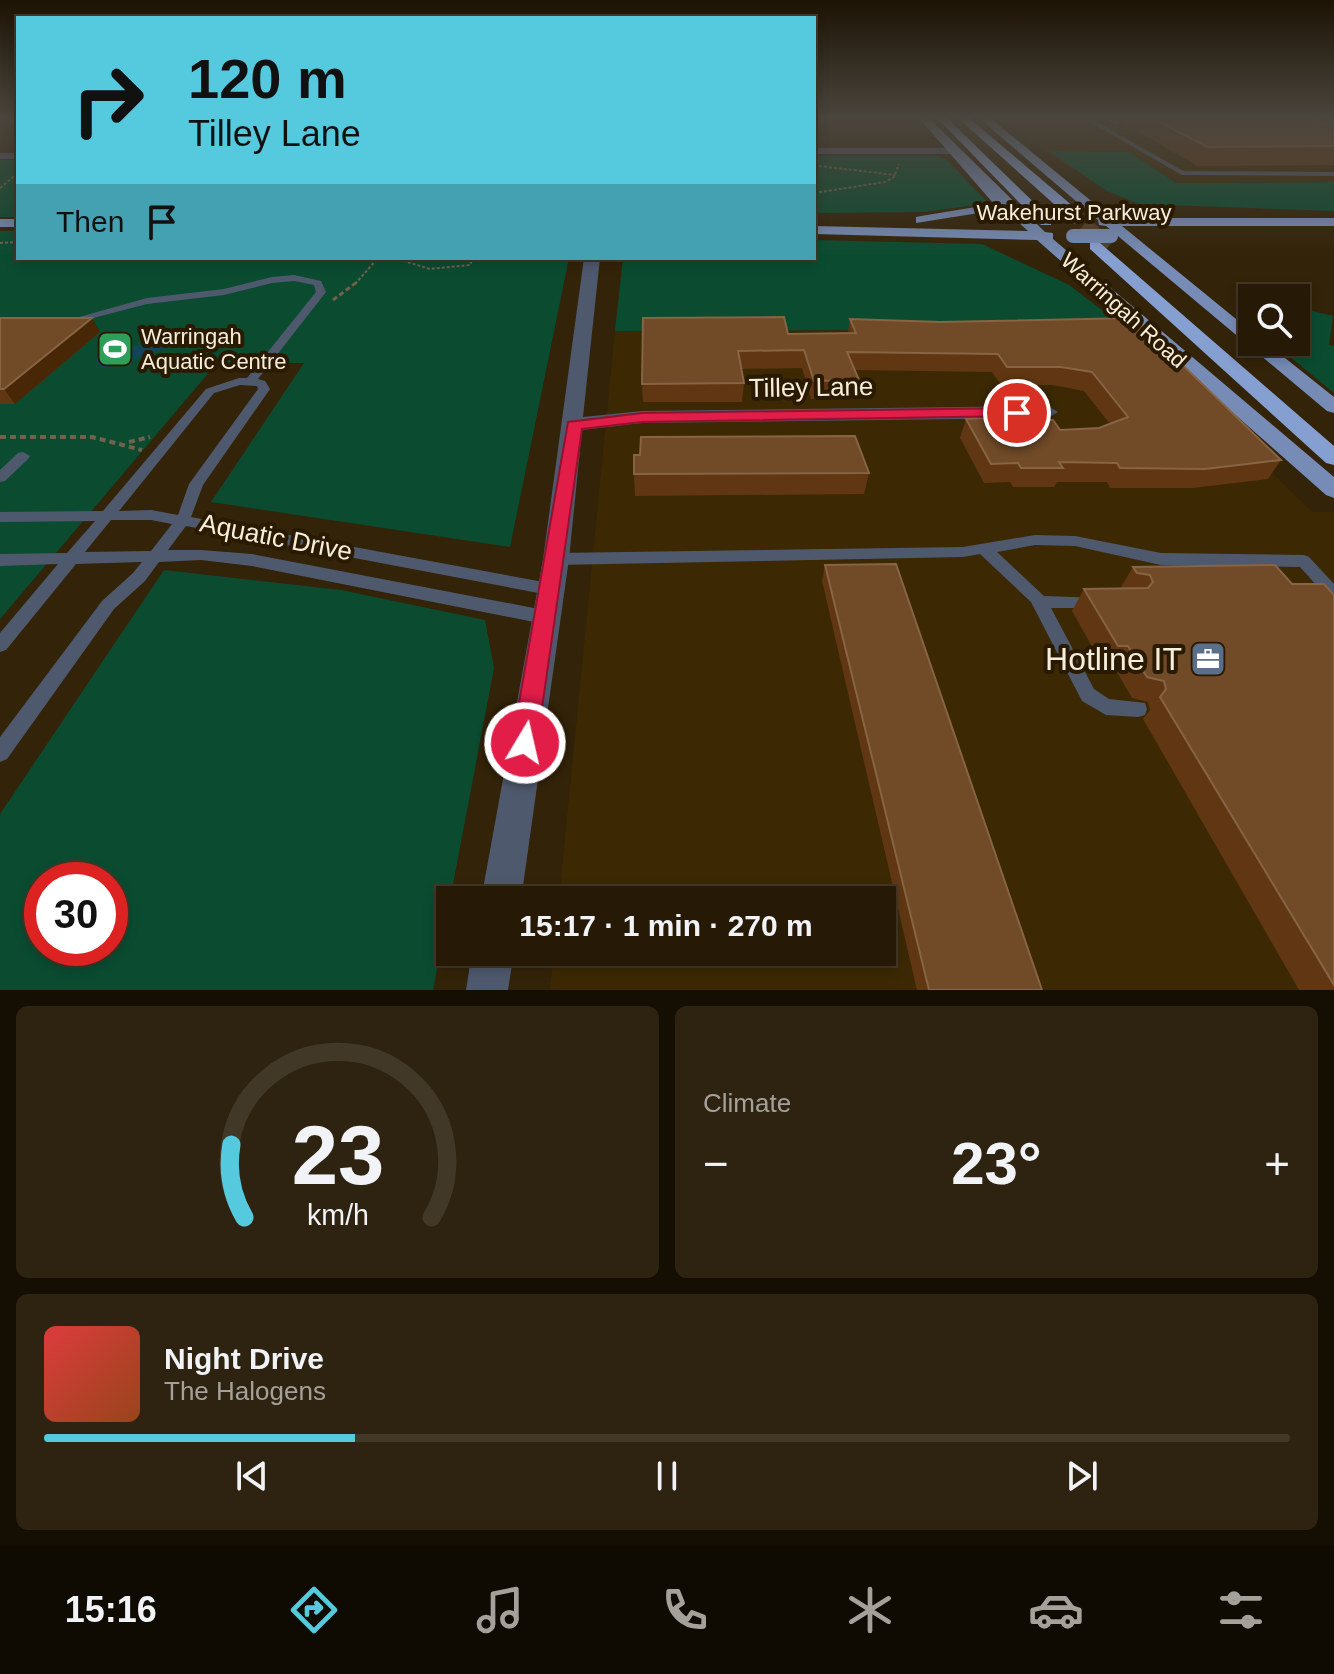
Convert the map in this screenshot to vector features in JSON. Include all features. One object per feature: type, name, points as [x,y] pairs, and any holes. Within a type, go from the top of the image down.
[{"type":"highway","points":[[990,164],[1056,227]]},
{"type":"highway","name":"Warringah Road","points":[[996,164],[1056,227]]},
{"type":"highway","name":"Warringah Road","points":[[1016,164],[1069,210]]},
{"type":"highway","name":"Warringah Road","points":[[1111,237],[1334,437]]},
{"type":"highway","name":"Warringah Road","points":[[1111,237],[1334,458]]},
{"type":"main road","name":"Warringah Road","points":[[967,164],[1028,222],[1056,227],[1097,288],[1334,490]]},
{"type":"main road","name":"Warringah Road","points":[[1043,164],[1059,177],[1111,237],[1238,330]]},
{"type":"main road","points":[[1059,177],[1114,203],[1160,216],[1252,222]]},
{"type":"main road","points":[[921,220],[999,207],[1001,204],[995,193]]},
{"type":"main road","name":"Wakehurst Parkway","points":[[816,220],[1028,222]]},
{"type":"main road","name":"Wakehurst Parkway","points":[[816,230],[997,235],[1095,222],[1111,237],[1252,222],[1334,222]]},
{"type":"main road","name":"Wakehurst Parkway","points":[[1056,227],[1111,237],[1334,233]]},
{"type":"main road","points":[[997,235],[1023,245],[1097,288]]},
{"type":"main road","name":"Warringah Road","points":[[1271,356],[1334,407]]},
{"type":"street","points":[[503,886],[546,603],[556,559],[592,260]]},
{"type":"street","name":"Tilley Lane","points":[[574,425],[642,417],[1048,412]]},
{"type":"street","points":[[487,990],[491,966]]},
{"type":"lane","points":[[1167,164],[1182,173],[1334,174]]},
{"type":"lane","points":[[1287,165],[1305,175]]},
{"type":"lane","points":[[54,322],[85,318],[147,301],[207,295],[294,278],[318,283],[321,292],[251,381]]},
{"type":"lane","points":[[0,645],[104,515],[210,391],[223,385],[251,381],[261,383],[264,389],[196,484],[183,520],[139,577],[108,605],[0,753]]},
{"type":"lane","points":[[0,478],[23,456]]},
{"type":"lane","name":"Aquatic Drive","points":[[0,517],[151,515],[183,520],[546,603]]},
{"type":"lane","points":[[556,559],[963,552],[1035,540],[1075,541],[1161,559],[1304,561],[1334,594]]},
{"type":"lane","points":[[983,548],[1039,602],[1088,695],[1106,707],[1138,709]]},
{"type":"lane","name":"Aquatic Drive","points":[[0,560],[156,556],[252,560],[546,603]]},
{"type":"lane","points":[[1039,602],[1114,602]]},
{"type":"path","points":[[816,165],[833,170],[871,170],[895,175],[882,184],[816,193]]},
{"type":"path","points":[[0,188],[16,175]]},
{"type":"path","points":[[309,307],[321,307],[349,291],[377,260]]},
{"type":"path","points":[[391,260],[430,269],[470,265],[472,260]]},
{"type":"path","points":[[0,437],[92,437],[102,443],[129,442],[154,457]]},
{"type":"shaded area","points":[[1066,164],[1334,164],[1334,182],[1098,183]]},
{"type":"shaded area","points":[[1127,329],[1312,512],[1334,512],[1334,990],[550,990],[553,966],[896,966],[896,886],[560,886],[615,331]]},
{"type":"green space","points":[[0,164],[16,164],[16,217],[0,217]]},
{"type":"green space","points":[[816,164],[951,164],[988,203],[925,212],[816,213]]},
{"type":"green space","points":[[1068,164],[1147,164],[1176,183],[1334,182],[1334,211],[1139,204],[1107,191]]},
{"type":"green space","points":[[0,231],[16,231],[16,260],[569,260],[510,547],[211,502],[304,363],[217,363],[0,619]]},
{"type":"green space","points":[[816,240],[982,244],[1069,285],[1127,329],[615,331],[623,260],[816,260]]},
{"type":"green space","points":[[1310,310],[1333,316],[1329,345],[1334,346],[1334,393],[1289,356],[1310,356]]},
{"type":"green space","points":[[164,570],[341,590],[485,620],[494,668],[453,886],[436,886],[438,966],[433,990],[0,990],[0,814]]},
{"type":"water","points":[[175,334],[183,343],[102,369],[95,359]]},
{"type":"building","points":[[784,317],[788,334],[856,333],[850,319],[940,322],[1134,318],[1281,460],[1205,469],[1120,468],[1117,463],[1059,462],[1063,468],[1021,468],[1018,463],[991,464],[966,419],[1024,416],[1026,420],[1053,420],[1060,430],[1099,428],[1128,417],[1092,372],[1061,367],[1007,367],[998,354],[847,352],[859,380],[814,381],[804,350],[738,351],[744,383],[642,384],[643,318]]},
{"type":"building","points":[[0,318],[92,318],[4,389],[0,389]]},
{"type":"building","points":[[855,436],[869,473],[634,474],[634,455],[640,455],[641,437]]},
{"type":"building","points":[[896,564],[1042,990],[929,990],[825,565]]},
{"type":"building","points":[[1275,565],[1292,584],[1324,584],[1334,595],[1334,985],[1160,697],[1166,689],[1164,681],[1147,677],[1128,646],[1118,646],[1084,589],[1148,588],[1153,582],[1150,575],[1137,573],[1133,567]]},
{"type":"tunnel","points":[[1069,210],[1109,246]]},
{"type":"place","name":"Warringah Aquatic Centre","points":[[115,349]]},
{"type":"place","name":"Hotline IT","points":[[1208,659]]},
{"type":"route","points":[[525,743],[556,559],[574,425],[642,417],[1017,413]]}]
